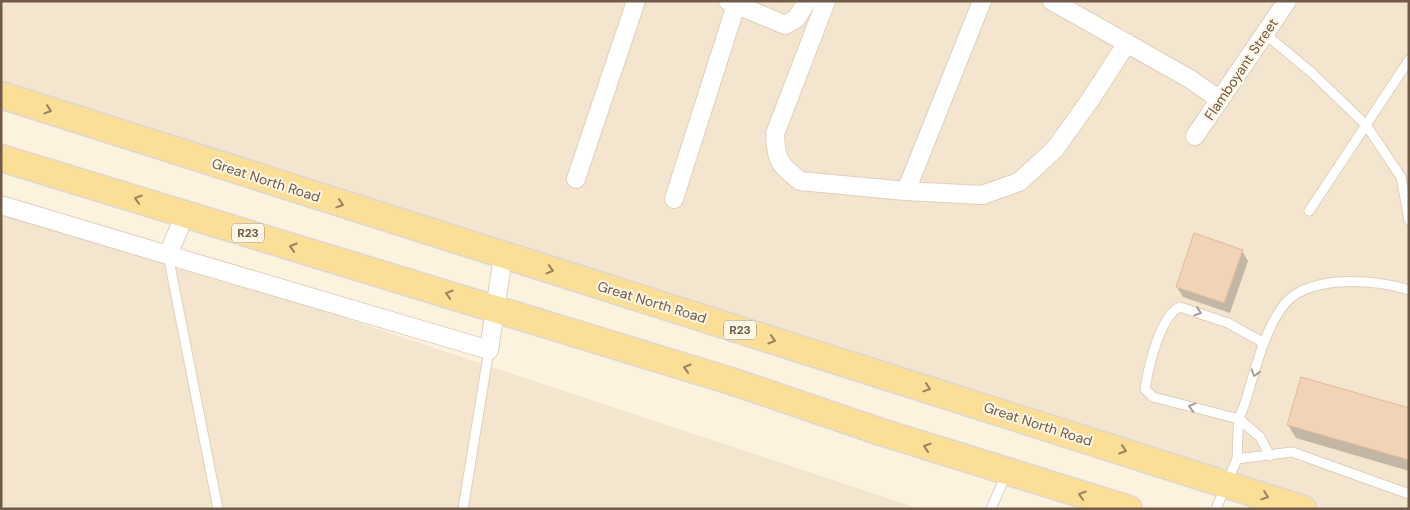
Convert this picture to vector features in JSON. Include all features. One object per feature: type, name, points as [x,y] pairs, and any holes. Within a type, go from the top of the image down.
[{"type":"main road","name":"Great North Road","points":[[1,95],[503,256],[1227,483],[1303,509]]},
{"type":"main road","name":"R23","points":[[1,158],[734,382],[1007,472],[1129,509]]},
{"type":"street","points":[[576,179],[636,1]]},
{"type":"street","points":[[674,200],[732,3],[785,25],[796,19],[807,1]]},
{"type":"street","points":[[826,1],[775,134],[776,156],[786,171],[800,181],[906,191],[982,195],[1019,182],[1055,149],[1127,43]]},
{"type":"street","points":[[906,191],[982,1]]},
{"type":"street","points":[[1052,1],[1190,79],[1220,100]]},
{"type":"street","name":"Flamboyant Street","points":[[1195,136],[1287,1]]},
{"type":"street","points":[[1,205],[489,350],[503,256]]},
{"type":"street","points":[[168,255],[185,214]]},
{"type":"lane","points":[[1265,34],[1311,72],[1366,125],[1401,177],[1409,220]]},
{"type":"lane","points":[[1309,211],[1409,60]]},
{"type":"lane","points":[[168,255],[218,509]]},
{"type":"lane","points":[[1216,509],[1238,459],[1239,419],[1264,342],[1287,302],[1296,294],[1309,288],[1345,282],[1373,282],[1409,290]]},
{"type":"lane","points":[[1264,342],[1228,323],[1180,307],[1169,314],[1164,324],[1145,389],[1153,397],[1239,419],[1260,437],[1270,456]]},
{"type":"lane","points":[[463,509],[489,350]]},
{"type":"lane","points":[[1238,459],[1292,452],[1409,494]]},
{"type":"lane","points":[[991,509],[1007,472]]},
{"type":"shaded area","points":[[1,1],[1409,1],[1409,509],[1280,509],[1,89]]},
{"type":"shaded area","points":[[1,204],[920,509],[1,509]]},
{"type":"building","points":[[1194,233],[1243,250],[1224,303],[1176,287]]},
{"type":"building","points":[[1301,377],[1409,408],[1409,460],[1287,425]]}]
